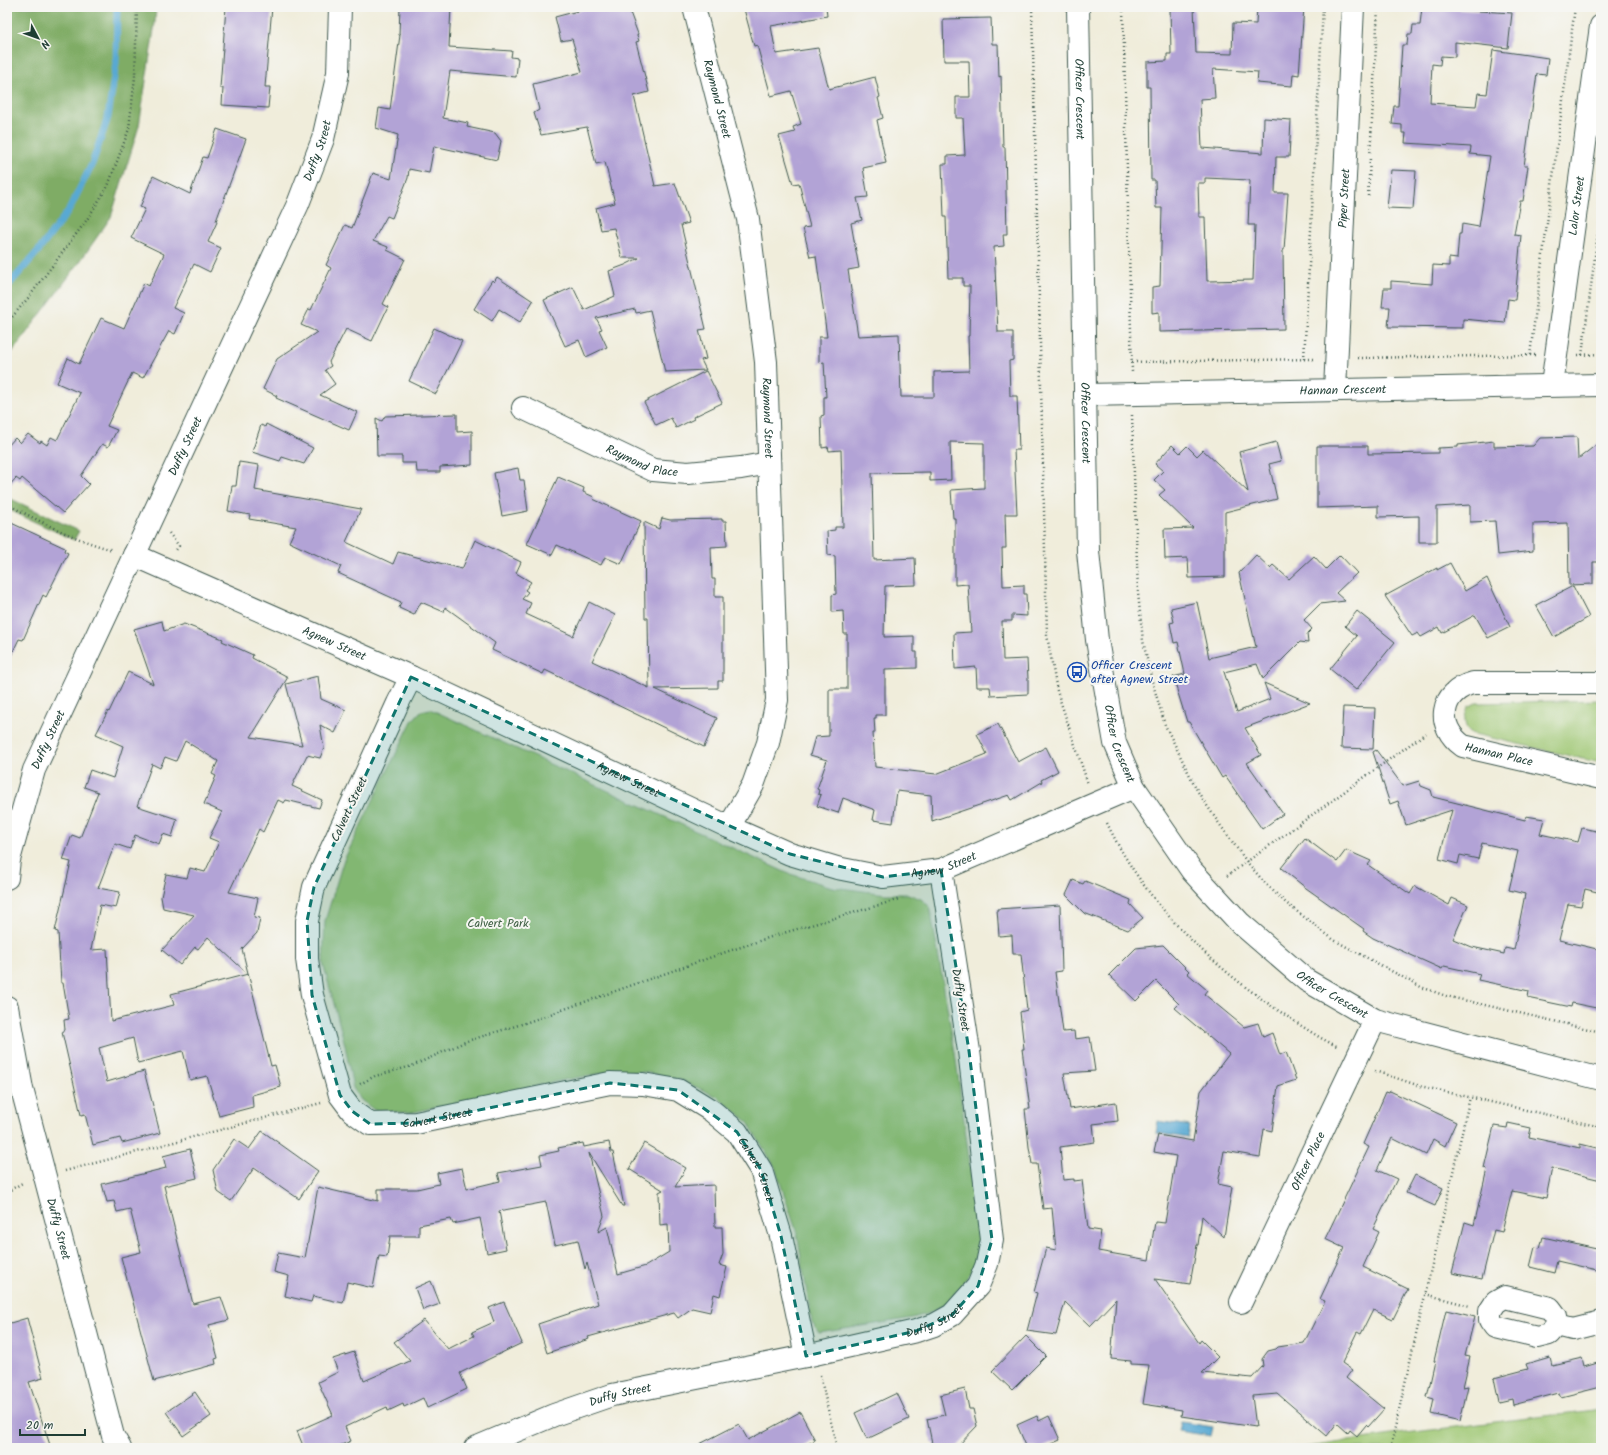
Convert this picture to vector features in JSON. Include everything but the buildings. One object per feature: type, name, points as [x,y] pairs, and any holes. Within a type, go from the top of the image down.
[{"type":"street","name":"Duffy Street","points":[[7,878],[9,860],[34,770],[298,204],[323,139],[338,73],[340,7]]},
{"type":"street","name":"Raymond Street","points":[[694,7],[748,219],[766,362],[777,700],[768,743],[753,785],[729,827]]},
{"type":"street","name":"Officer Crescent","points":[[1078,7],[1088,551],[1097,640],[1115,744],[1134,787],[1192,871],[1239,922],[1306,980],[1375,1020],[1601,1079]]},
{"type":"street","name":"Piper Street","points":[[1335,390],[1354,7]]},
{"type":"street","name":"Lalor Street","points":[[1552,385],[1601,26]]},
{"type":"street","name":"Hannan Crescent","points":[[1085,395],[1601,385]]},
{"type":"street","name":"Raymond Place","points":[[523,408],[654,470],[688,473],[741,468],[769,463]]},
{"type":"street","name":"Agnew Street","points":[[134,555],[411,677],[729,827],[790,854],[837,868],[883,877],[940,870],[1134,787]]},
{"type":"street","name":"Calvert Street","points":[[411,677],[314,887],[306,921],[307,959],[312,996],[340,1095],[352,1111],[370,1124],[416,1123],[610,1083],[643,1084],[678,1090],[712,1111],[737,1132],[761,1170],[781,1236],[812,1362]]},
{"type":"street","points":[[1444,720],[1446,706],[1450,697],[1465,685],[1473,683],[1601,683]]},
{"type":"street","name":"Hannan Place","points":[[1444,720],[1454,739],[1463,746],[1601,778]]},
{"type":"street","name":"Duffy Street","points":[[475,1448],[554,1415],[612,1395],[812,1362],[916,1331],[934,1325],[952,1315],[978,1286],[987,1264],[992,1240],[969,1051],[940,870]]},
{"type":"street","name":"Duffy Street","points":[[7,1007],[22,1090],[113,1436],[120,1448]]},
{"type":"street","name":"Officer Place","points":[[1241,1302],[1375,1020]]},
{"type":"street","points":[[1505,1297],[1550,1308],[1556,1316],[1557,1325],[1549,1334],[1537,1337],[1495,1327],[1490,1320],[1490,1311],[1496,1302],[1505,1297]]},
{"type":"street","points":[[1557,1325],[1574,1329],[1601,1322]]},
{"type":"path","points":[[7,323],[29,297],[86,221],[108,186],[129,129],[135,77],[137,7]]},
{"type":"path","points":[[1032,7],[1047,635],[1057,691],[1092,795],[1117,844],[1157,904],[1189,938],[1238,982],[1312,1033],[1326,1042],[1339,1047]]},
{"type":"path","points":[[1123,7],[1132,362],[1304,359],[1323,7]]},
{"type":"path","points":[[1368,198],[1378,7]]},
{"type":"path","points":[[1360,350],[1359,358],[1530,355],[1575,7]]},
{"type":"path","points":[[1601,210],[1582,355],[1601,354]]},
{"type":"path","points":[[1132,426],[1138,593],[1143,642],[1152,681],[1165,725],[1198,792],[1247,862],[1264,882],[1286,903],[1334,940],[1421,987],[1446,996],[1601,1032]]},
{"type":"path","points":[[7,504],[52,527],[96,545],[134,555]]},
{"type":"path","points":[[1209,889],[1444,720]]},
{"type":"path","points":[[45,1175],[326,1102],[375,1076],[412,1066],[467,1041],[525,1023],[780,934],[902,898]]},
{"type":"path","points":[[1368,1069],[1420,1086],[1601,1127]]},
{"type":"path","points":[[1392,1448],[1391,1445],[1470,1097]]},
{"type":"path","points":[[1425,1294],[1490,1311]]},
{"type":"path","points":[[812,1362],[837,1448]]},
{"type":"path","points":[[1592,1448],[1601,1447]]},
{"type":"highlighted area","points":[[411,677],[790,854],[883,877],[941,870],[969,1051],[992,1240],[978,1286],[952,1315],[916,1331],[806,1356],[781,1236],[761,1170],[737,1132],[678,1090],[610,1083],[416,1123],[370,1124],[352,1111],[340,1095],[312,995],[307,921],[314,887]]},
{"type":"green space","points":[[7,7],[156,7],[155,23],[139,126],[111,217],[79,263],[7,359]]},
{"type":"green space","points":[[7,497],[79,531],[74,540],[7,509]]},
{"type":"green space","points":[[1601,700],[1601,763],[1470,733],[1465,724],[1468,707],[1476,703]]},
{"type":"green space","name":"Calvert Park","points":[[430,709],[787,873],[832,887],[886,894],[908,894],[921,899],[930,907],[955,1053],[980,1241],[975,1261],[969,1275],[948,1302],[930,1313],[912,1318],[819,1333],[812,1323],[797,1233],[775,1167],[747,1121],[718,1097],[681,1080],[645,1072],[603,1073],[409,1113],[374,1110],[361,1100],[353,1088],[345,1045],[323,963],[325,921],[343,862],[412,721],[421,711]]},
{"type":"green space","points":[[1601,1409],[1601,1448],[1300,1448],[1398,1434]]},
{"type":"water","points":[[1158,1121],[1190,1126],[1188,1138],[1156,1133]]},
{"type":"water","points":[[1181,1422],[1213,1427],[1211,1436],[1179,1431]]},
{"type":"waterway","points":[[7,287],[39,250],[69,210],[92,164],[108,117],[116,63],[117,7]]},
{"type":"place","name":"Officer Crescent after Agnew Street","points":[[1077,672]]}]
